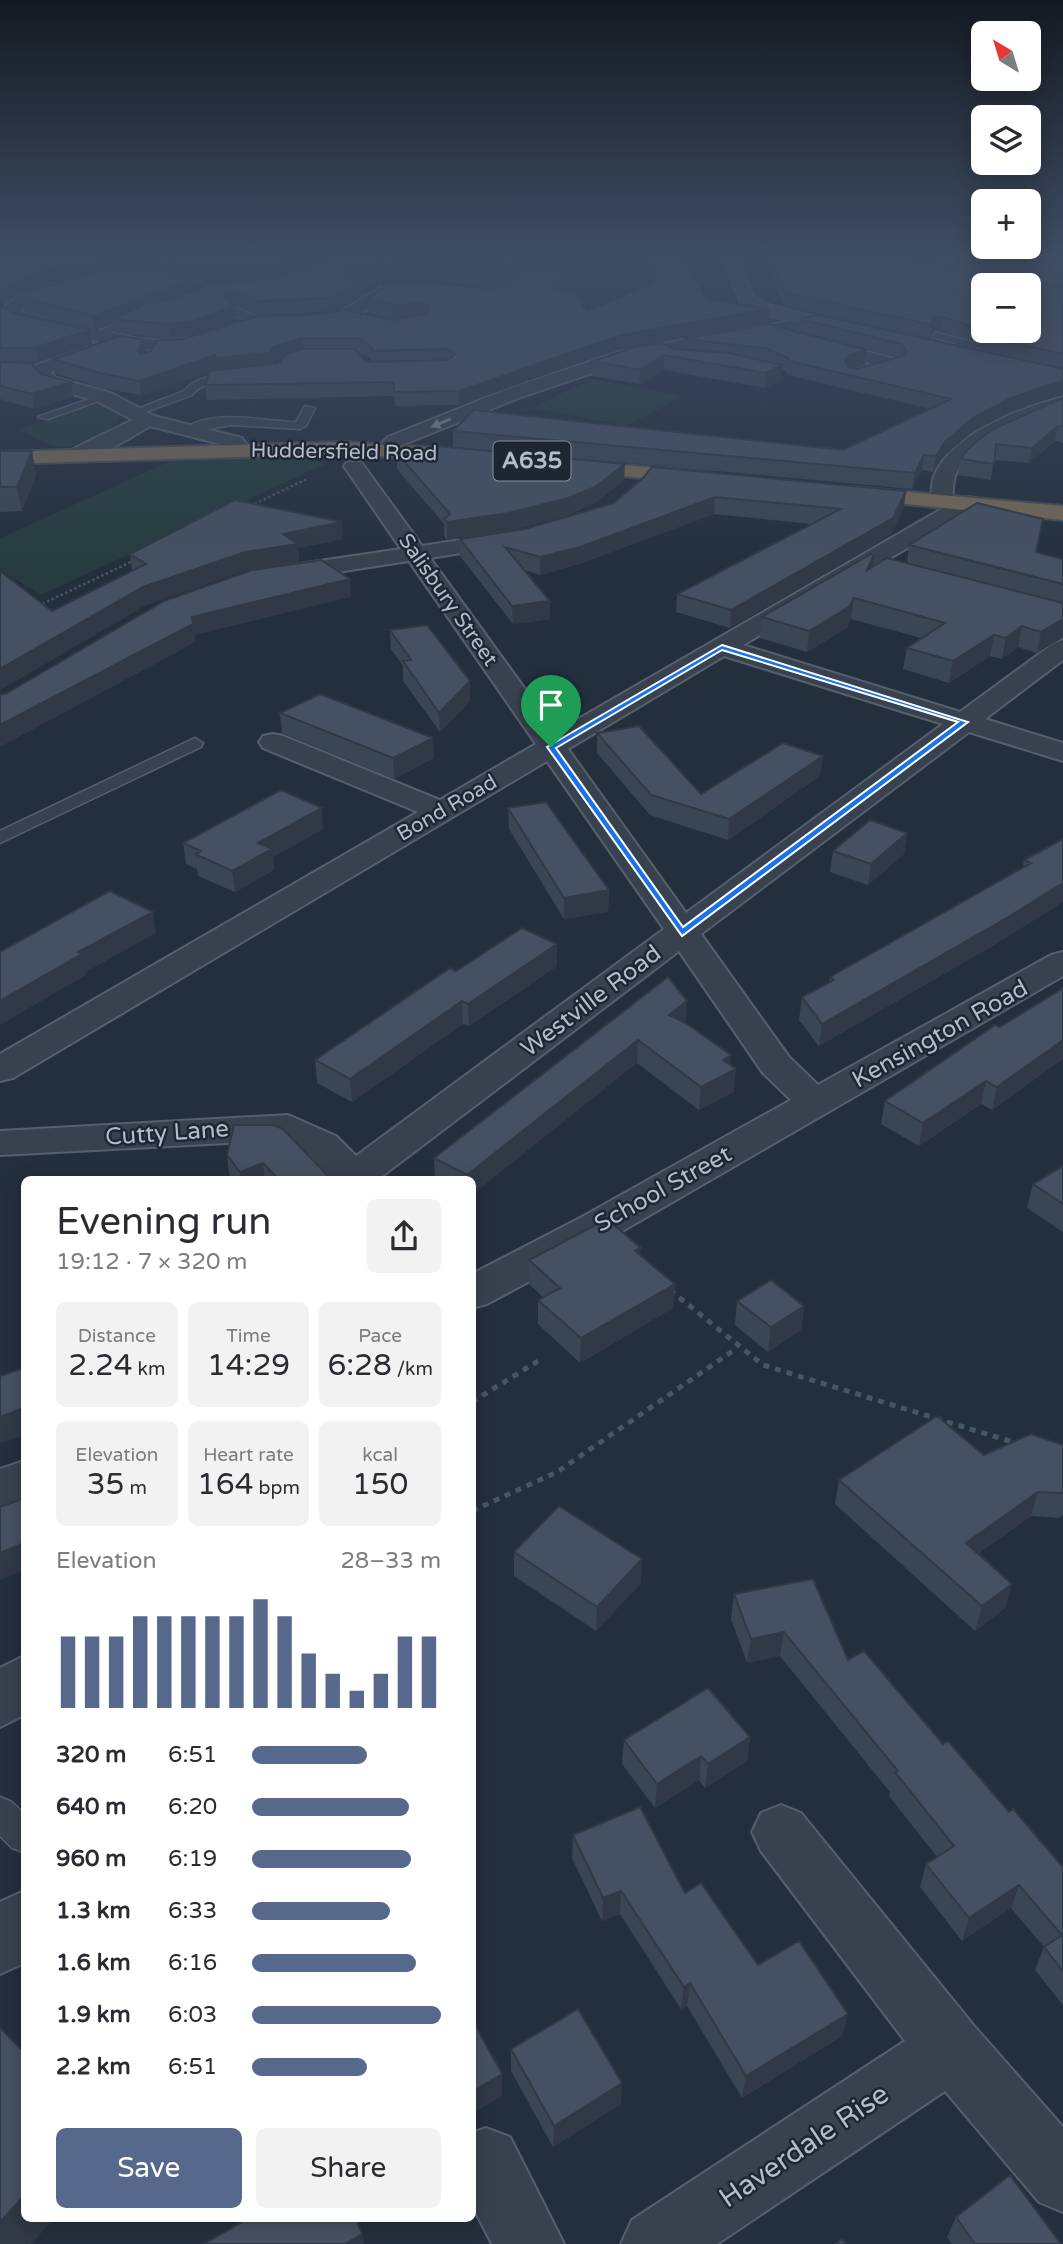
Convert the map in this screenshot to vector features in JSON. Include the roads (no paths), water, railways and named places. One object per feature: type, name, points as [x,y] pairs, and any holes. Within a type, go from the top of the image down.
[{"type":"highway","name":"Huddersfield Road","points":[[0,458],[240,450],[386,449],[502,458]]},
{"type":"highway","name":"A635","points":[[553,464],[726,481]]},
{"type":"highway","points":[[834,491],[1063,513]]},
{"type":"street","points":[[66,359],[33,369],[50,382],[104,397],[141,416],[235,442],[240,450]]},
{"type":"street","points":[[386,449],[395,441],[514,393],[613,359]]},
{"type":"street","points":[[855,376],[894,364],[873,359]]},
{"type":"street","points":[[983,359],[988,360]]},
{"type":"street","points":[[954,502],[944,475],[968,447],[1031,414],[1063,402]]},
{"type":"street","points":[[74,455],[102,445],[141,416]]},
{"type":"street","name":"Salisbury Street","points":[[354,466],[776,1065],[816,1104]]},
{"type":"street","points":[[625,496],[645,473]]},
{"type":"street","name":"Bond Road","points":[[0,1070],[722,647],[878,566],[954,502]]},
{"type":"street","points":[[261,577],[535,533]]},
{"type":"street","points":[[722,647],[1063,752]]},
{"type":"street","name":"Westville Road","points":[[358,1176],[1063,648]]},
{"type":"street","points":[[273,742],[442,811]]},
{"type":"street","name":"Kensington Road","points":[[816,1104],[1056,976]]},
{"type":"street","name":"School Street","points":[[476,1291],[816,1104]]},
{"type":"street","name":"Cutty Lane","points":[[0,1143],[288,1126],[322,1145],[353,1176]]},
{"type":"street","points":[[0,1488],[21,1481]]},
{"type":"street","points":[[0,1703],[21,1683]]},
{"type":"street","points":[[781,1832],[951,2049],[1063,2178]]},
{"type":"street","points":[[0,1944],[21,1924]]},
{"type":"street","name":"Haverdale Rise","points":[[656,2244],[951,2049]]},
{"type":"street","points":[[486,2161],[529,2244]]},
{"type":"lane","points":[[141,416],[211,379],[253,374]]},
{"type":"lane","points":[[44,417],[104,397]]},
{"type":"lane","points":[[188,430],[227,419],[267,426],[300,426],[309,408]]},
{"type":"lane","points":[[0,469],[18,467],[47,456]]},
{"type":"lane","points":[[0,838],[195,743]]},
{"type":"lane","points":[[0,1813],[21,1833]]}]
